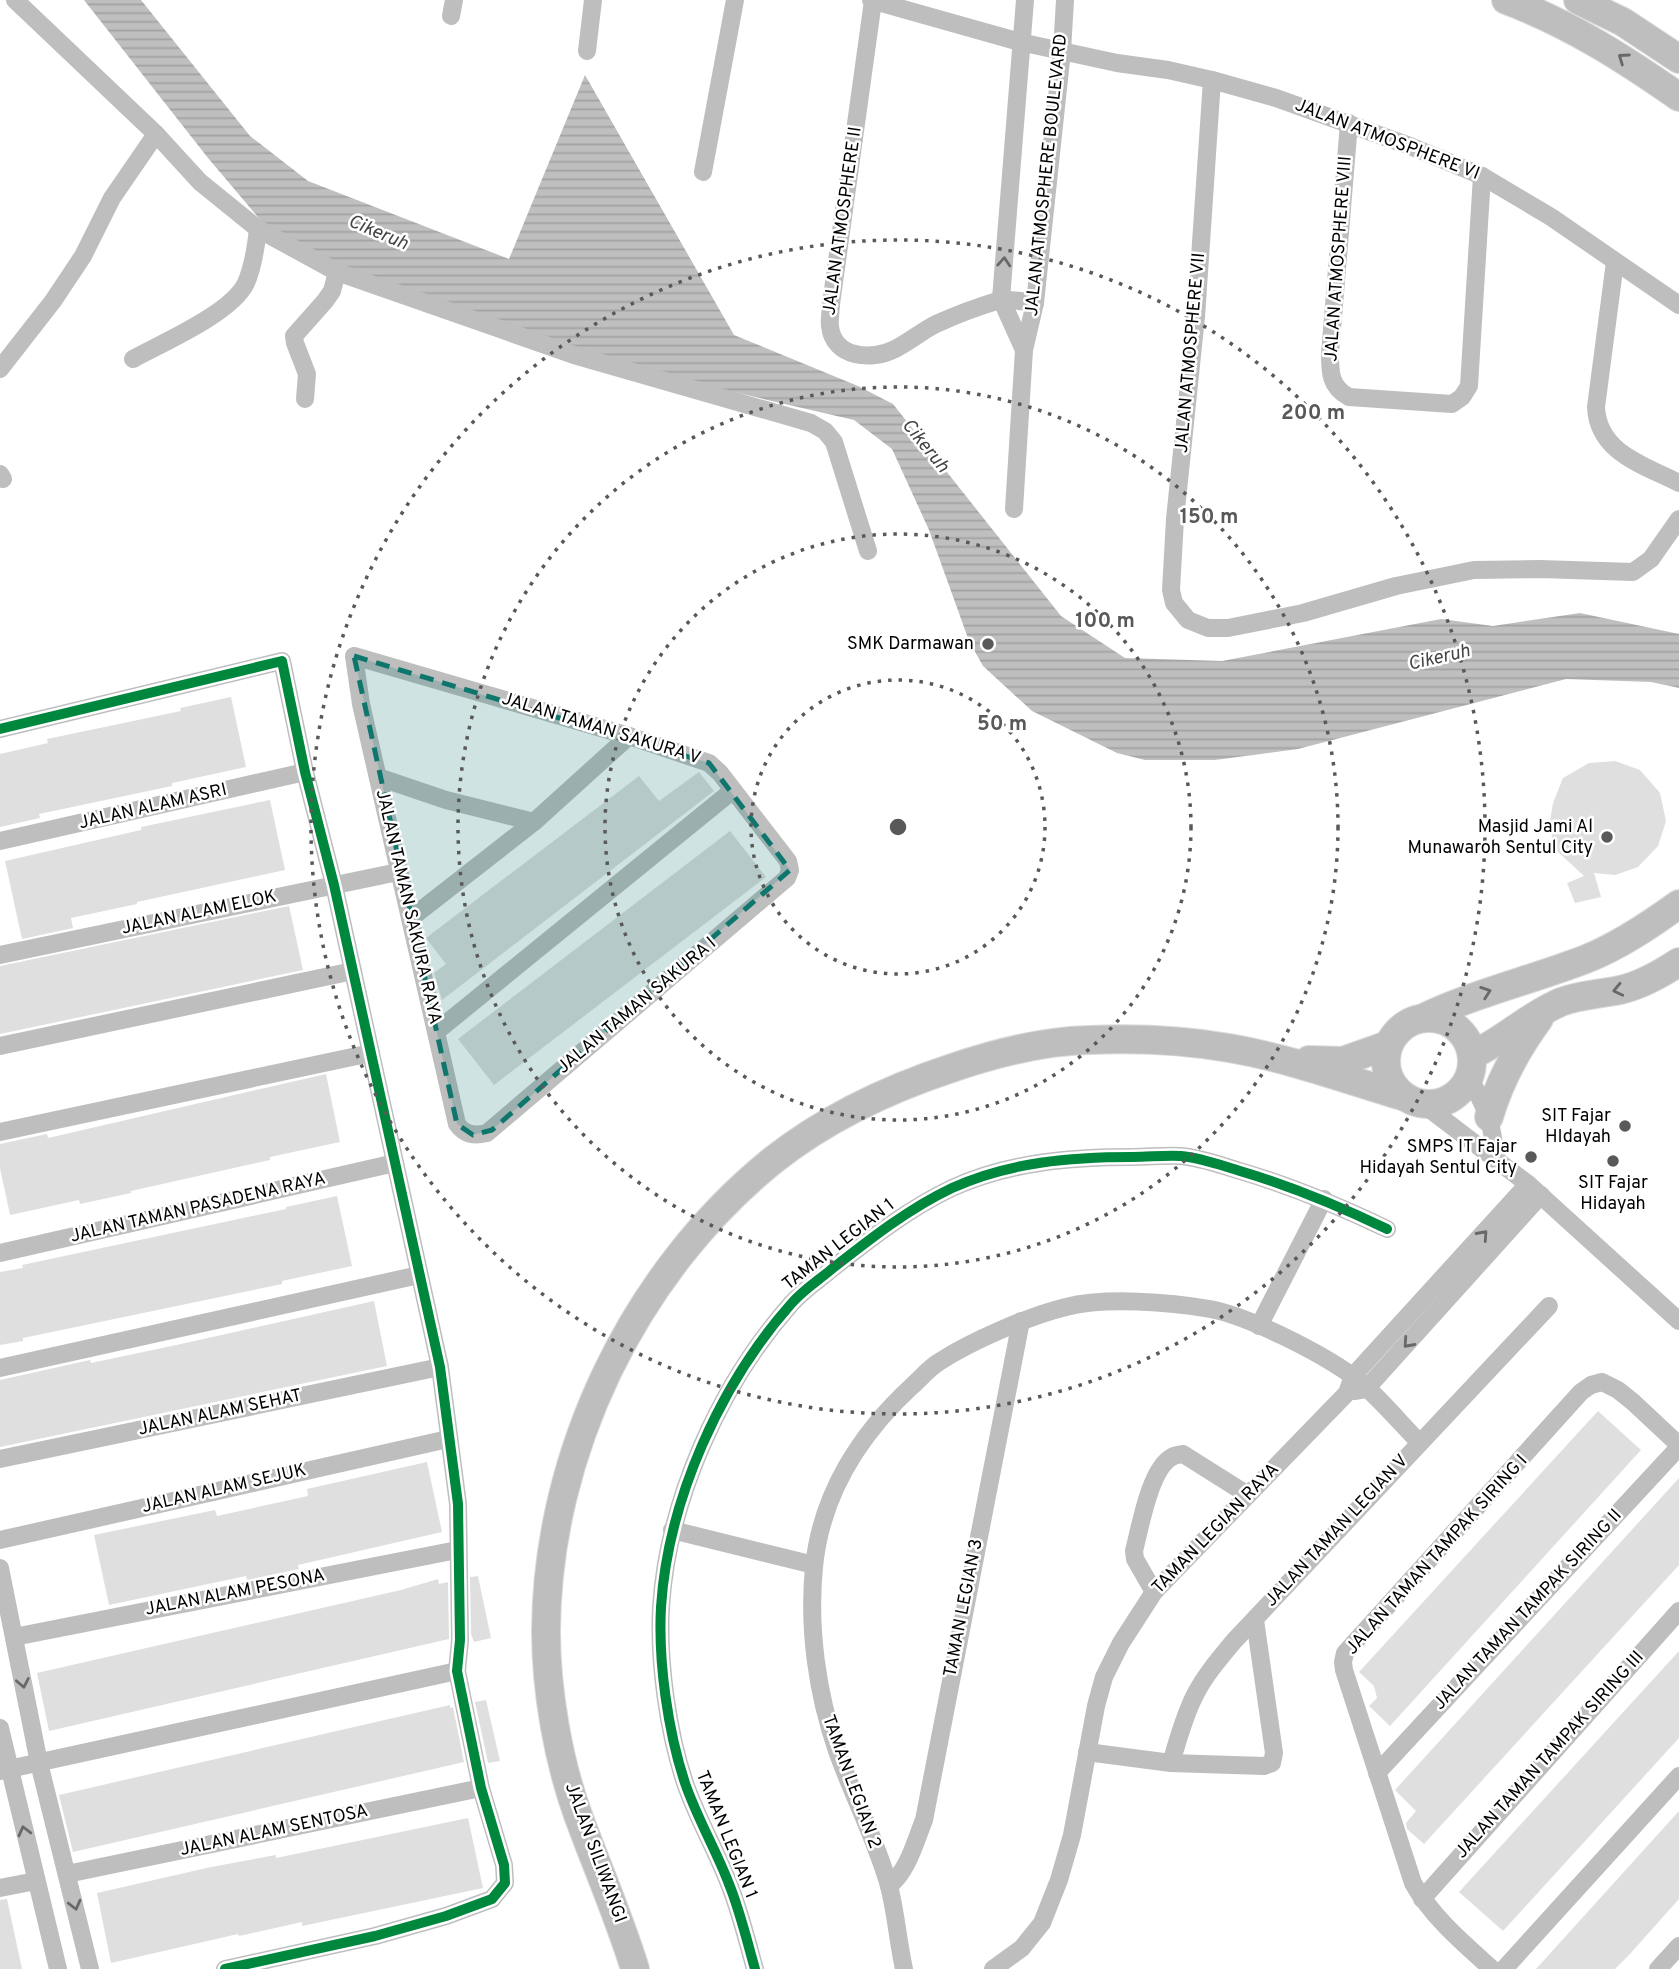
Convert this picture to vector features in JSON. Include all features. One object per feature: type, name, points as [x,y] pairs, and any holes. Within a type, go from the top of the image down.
[{"type":"main road","points":[[1506,0],[1533,10],[1613,51],[1679,97]]},
{"type":"main road","points":[[1578,0],[1623,22],[1679,59]]},
{"type":"main road","points":[[1679,904],[1617,943],[1585,959],[1454,1003],[1402,1027],[1388,1045],[1385,1067],[1394,1088],[1412,1100],[1434,1104],[1456,1095],[1470,1066],[1490,1047],[1546,1009],[1566,1000],[1624,989],[1656,977],[1679,962]]},
{"type":"main road","points":[[1489,1117],[1518,1048],[1546,1009]]},
{"type":"main road","points":[[1423,1018],[1445,1020],[1455,1026],[1469,1044],[1470,1066]]},
{"type":"main road","name":"JALAN SILIWANGI","points":[[635,1969],[620,1920],[578,1815],[563,1766],[552,1704],[546,1634],[549,1562],[569,1474],[595,1398],[632,1324],[670,1267],[723,1205],[774,1160],[826,1124],[906,1083],[989,1056],[1024,1048],[1086,1040],[1177,1041],[1231,1048],[1275,1058],[1412,1100]]},
{"type":"main road","name":"JALAN SILIWANGI","points":[[1275,1058],[1343,1061],[1388,1045]]},
{"type":"street","points":[[15,0],[156,134],[200,182],[258,229],[337,272],[574,355],[811,423],[825,431],[834,442],[868,551]]},
{"type":"street","points":[[587,51],[593,0]]},
{"type":"street","points":[[703,172],[735,0]]},
{"type":"street","name":"JALAN ATMOSPHERE BOULEVARD","points":[[1024,349],[1001,299],[1025,0]]},
{"type":"street","name":"JALAN ATMOSPHERE BOULEVARD","points":[[1014,509],[1024,349],[1035,303],[1065,0]]},
{"type":"street","name":"JALAN ATMOSPHERE VI","points":[[872,1],[1020,43],[1212,80],[1349,123],[1482,176],[1551,217],[1679,305]]},
{"type":"street","name":"JALAN ATMOSPHERE II","points":[[872,1],[831,304],[832,334],[847,352],[875,356],[893,350],[950,318],[1001,299]]},
{"type":"street","name":"JALAN ATMOSPHERE VII","points":[[1212,80],[1196,317],[1175,519],[1171,590],[1174,603],[1188,620],[1208,628],[1228,628],[1303,613],[1396,586],[1474,570],[1633,572],[1651,559],[1679,519]]},
{"type":"street","name":"JALAN ATMOSPHERE VIII","points":[[1349,123],[1329,354],[1331,376],[1340,393],[1349,397],[1452,404],[1466,392],[1469,386],[1482,176]]},
{"type":"street","points":[[0,369],[53,301],[83,256],[112,198],[156,134]]},
{"type":"street","points":[[133,359],[209,317],[232,301],[246,283],[258,229]]},
{"type":"street","points":[[1615,262],[1596,407],[1600,431],[1616,450],[1679,483]]},
{"type":"street","points":[[304,399],[307,374],[294,336],[326,301],[337,272]]},
{"type":"street","points":[[1001,299],[1035,303]]},
{"type":"street","name":"JALAN TAMAN SAKURA V","points":[[354,656],[629,736],[709,763],[720,773],[788,861],[790,870],[787,878]]},
{"type":"street","name":"JALAN TAMAN SAKURA RAYA","points":[[354,656],[361,704],[457,1124],[473,1135],[487,1133]]},
{"type":"street","points":[[0,729],[282,661],[305,772],[372,1053],[440,1367],[458,1504],[460,1619],[457,1671],[481,1788],[504,1865],[505,1882],[492,1899],[446,1916],[375,1936],[225,1969]]},
{"type":"street","points":[[411,918],[534,822],[629,736]]},
{"type":"street","name":"JALAN ALAM ASRI","points":[[0,841],[305,772]]},
{"type":"street","points":[[378,777],[446,800],[534,822]]},
{"type":"street","points":[[437,1031],[732,791]]},
{"type":"street","name":"JALAN ALAM ELOK","points":[[0,955],[398,872]]},
{"type":"street","name":"JALAN TAMAN SAKURA I","points":[[487,1133],[787,878]]},
{"type":"street","points":[[0,1046],[353,971]]},
{"type":"street","points":[[0,1132],[372,1053]]},
{"type":"street","points":[[1470,1066],[1489,1117],[1497,1159]]},
{"type":"street","points":[[1412,1100],[1497,1159],[1679,1321]]},
{"type":"street","name":"TAMAN LEGIAN 1","points":[[755,1969],[730,1884],[685,1782],[671,1727],[661,1610],[672,1530],[707,1436],[728,1392],[760,1341],[794,1300],[902,1216],[952,1188],[984,1176],[1050,1160],[1097,1156],[1179,1156],[1207,1160],[1324,1199],[1387,1229]]},
{"type":"street","name":"JALAN TAMAN PASADENA RAYA","points":[[0,1253],[396,1163]]},
{"type":"street","name":"TAMAN LEGIAN RAYA","points":[[993,1969],[1022,1948],[1042,1923],[1059,1880],[1072,1835],[1104,1676],[1121,1643],[1154,1592],[1356,1386],[1534,1190]]},
{"type":"street","points":[[1259,1326],[1324,1199]]},
{"type":"street","points":[[0,1368],[419,1275]]},
{"type":"street","name":"TAMAN LEGIAN 2","points":[[904,1969],[888,1886],[837,1751],[823,1704],[814,1648],[814,1565],[824,1522],[843,1471],[866,1434],[938,1363],[1021,1321],[1068,1306],[1135,1302],[1212,1310],[1259,1326],[1291,1341],[1356,1386]]},
{"type":"street","name":"JALAN TAMAN LEGIAN V","points":[[1171,1763],[1183,1723],[1209,1672],[1255,1619],[1549,1306]]},
{"type":"street","name":"TAMAN LEGIAN 3","points":[[888,1886],[903,1871],[924,1820],[1021,1321]]},
{"type":"street","name":"JALAN ALAM SEHAT","points":[[0,1459],[440,1367]]},
{"type":"street","name":"JALAN TAMAN TAMPAK SIRING I","points":[[1492,1969],[1447,1928],[1422,1899],[1413,1883],[1344,1670],[1345,1653],[1581,1392],[1591,1385],[1601,1382],[1618,1390],[1679,1446]]},
{"type":"street","name":"JALAN TAMAN LEGIAN V","points":[[1356,1386],[1420,1443]]},
{"type":"street","name":"JALAN ALAM SEJUK","points":[[0,1540],[448,1439]]},
{"type":"street","name":"JALAN TAMAN TAMPAK SIRING II","points":[[1377,1773],[1679,1446]]},
{"type":"street","points":[[1154,1592],[1135,1559],[1134,1551],[1151,1486],[1163,1464],[1172,1457],[1183,1454],[1248,1495]]},
{"type":"street","points":[[672,1530],[814,1565]]},
{"type":"street","name":"JALAN ALAM PESONA","points":[[14,1637],[457,1550]]},
{"type":"street","points":[[0,1568],[39,1763],[90,1969]]},
{"type":"street","name":"JALAN TAMAN TAMPAK SIRING III","points":[[1422,1899],[1679,1611]]},
{"type":"street","name":"JALAN TAMAN LEGIAN V","points":[[1087,1752],[1171,1763],[1264,1766],[1272,1763],[1275,1753],[1255,1619]]},
{"type":"street","points":[[4,1769],[457,1671]]},
{"type":"street","points":[[0,1728],[4,1769],[58,1969]]},
{"type":"street","points":[[1504,1969],[1679,1776]]},
{"type":"street","name":"JALAN ALAM SENTOSA","points":[[67,1874],[481,1788]]},
{"type":"street","points":[[0,1888],[36,1881]]},
{"type":"street","points":[[1658,1969],[1679,1946]]},
{"type":"highlighted area","points":[[354,656],[709,763],[790,870],[492,1130],[473,1135],[457,1124]]},
{"type":"water","name":"Cikeruh","points":[[84,0],[141,0],[250,136],[308,181],[509,259],[585,75],[734,335],[858,386],[893,404],[1061,616],[1125,658],[1222,661],[1441,619],[1493,626],[1580,613],[1679,634],[1679,688],[1651,682],[1566,679],[1298,749],[1215,760],[1145,760],[1117,753],[1032,711],[983,666],[969,641],[929,530],[892,449],[854,420],[574,355],[337,272],[268,229],[208,158]]},
{"type":"building","points":[[231,697],[246,767],[172,783],[172,786],[39,814],[40,818],[0,827],[0,754],[48,743],[47,739],[181,711],[180,708]]},
{"type":"building","name":"Masjid Jami Al Munawaroh Sentul City","points":[[1615,761],[1640,770],[1660,793],[1666,821],[1658,846],[1638,867],[1615,875],[1594,873],[1601,897],[1575,903],[1567,883],[1584,876],[1556,850],[1549,827],[1553,803],[1563,778],[1589,763]]},
{"type":"building","points":[[699,772],[714,791],[442,1000],[434,973],[446,964],[426,938],[639,776],[659,801]]},
{"type":"building","points":[[270,800],[285,870],[71,918],[73,928],[22,939],[5,861],[141,830],[141,827]]},
{"type":"building","points":[[730,831],[766,877],[494,1085],[458,1039]]},
{"type":"building","points":[[289,906],[303,970],[0,1034],[0,966]]},
{"type":"building","points":[[326,1074],[340,1142],[131,1193],[80,1204],[79,1200],[10,1215],[0,1168],[0,1144],[47,1134],[48,1138]]},
{"type":"building","points":[[337,1196],[352,1266],[282,1281],[282,1284],[0,1345],[0,1272]]},
{"type":"building","points":[[374,1301],[387,1366],[0,1447],[0,1380],[181,1344]]},
{"type":"building","points":[[1598,1411],[1641,1450],[1390,1726],[1369,1706],[1377,1698],[1374,1686],[1359,1672]]},
{"type":"building","points":[[427,1462],[442,1532],[298,1565],[299,1569],[247,1580],[246,1576],[109,1605],[94,1535],[215,1510],[217,1516],[308,1496],[307,1489]]},
{"type":"building","points":[[1679,1478],[1679,1565],[1424,1844],[1407,1829],[1406,1823],[1416,1811],[1395,1790]]},
{"type":"building","points":[[478,1576],[491,1638],[474,1642],[471,1634],[470,1577]]},
{"type":"building","points":[[438,1579],[439,1584],[448,1582],[449,1639],[49,1731],[37,1673],[401,1590]]},
{"type":"building","points":[[1679,1651],[1679,1738],[1503,1931],[1459,1892]]},
{"type":"building","points":[[486,1700],[500,1761],[488,1763],[475,1702]]},
{"type":"building","points":[[450,1705],[450,1708],[453,1707],[464,1762],[73,1852],[59,1795]]},
{"type":"building","points":[[1679,1811],[1679,1899],[1629,1955],[1615,1969],[1536,1969]]},
{"type":"building","points":[[468,1818],[483,1888],[302,1926],[302,1922],[239,1936],[238,1934],[111,1963],[97,1893],[211,1867],[276,1855],[276,1858]]},
{"type":"building","points":[[7,1899],[22,1969],[0,1969],[0,1900]]},
{"type":"cycle path","points":[[0,729],[282,661],[440,1367],[458,1504],[460,1640],[457,1671],[481,1788],[504,1865],[505,1883],[492,1899],[446,1916],[375,1936],[225,1969]]},
{"type":"cycle path","points":[[755,1969],[733,1894],[690,1796],[679,1763],[669,1719],[663,1673],[661,1607],[674,1526],[702,1445],[742,1370],[791,1304],[875,1235],[936,1196],[996,1172],[1064,1160],[1175,1156],[1196,1158],[1296,1190],[1387,1229]]},
{"type":"place","name":"SMK Darmawan","points":[[988,644]]},
{"type":"place","name":"Masjid Jami Al Munawaroh Sentul City","points":[[1607,837]]},
{"type":"place","name":"SIT Fajar HIdayah","points":[[1625,1126]]},
{"type":"place","name":"SMPS IT Fajar Hidayah Sentul City","points":[[1531,1157]]},
{"type":"place","name":"SIT Fajar Hidayah","points":[[1613,1161]]}]
